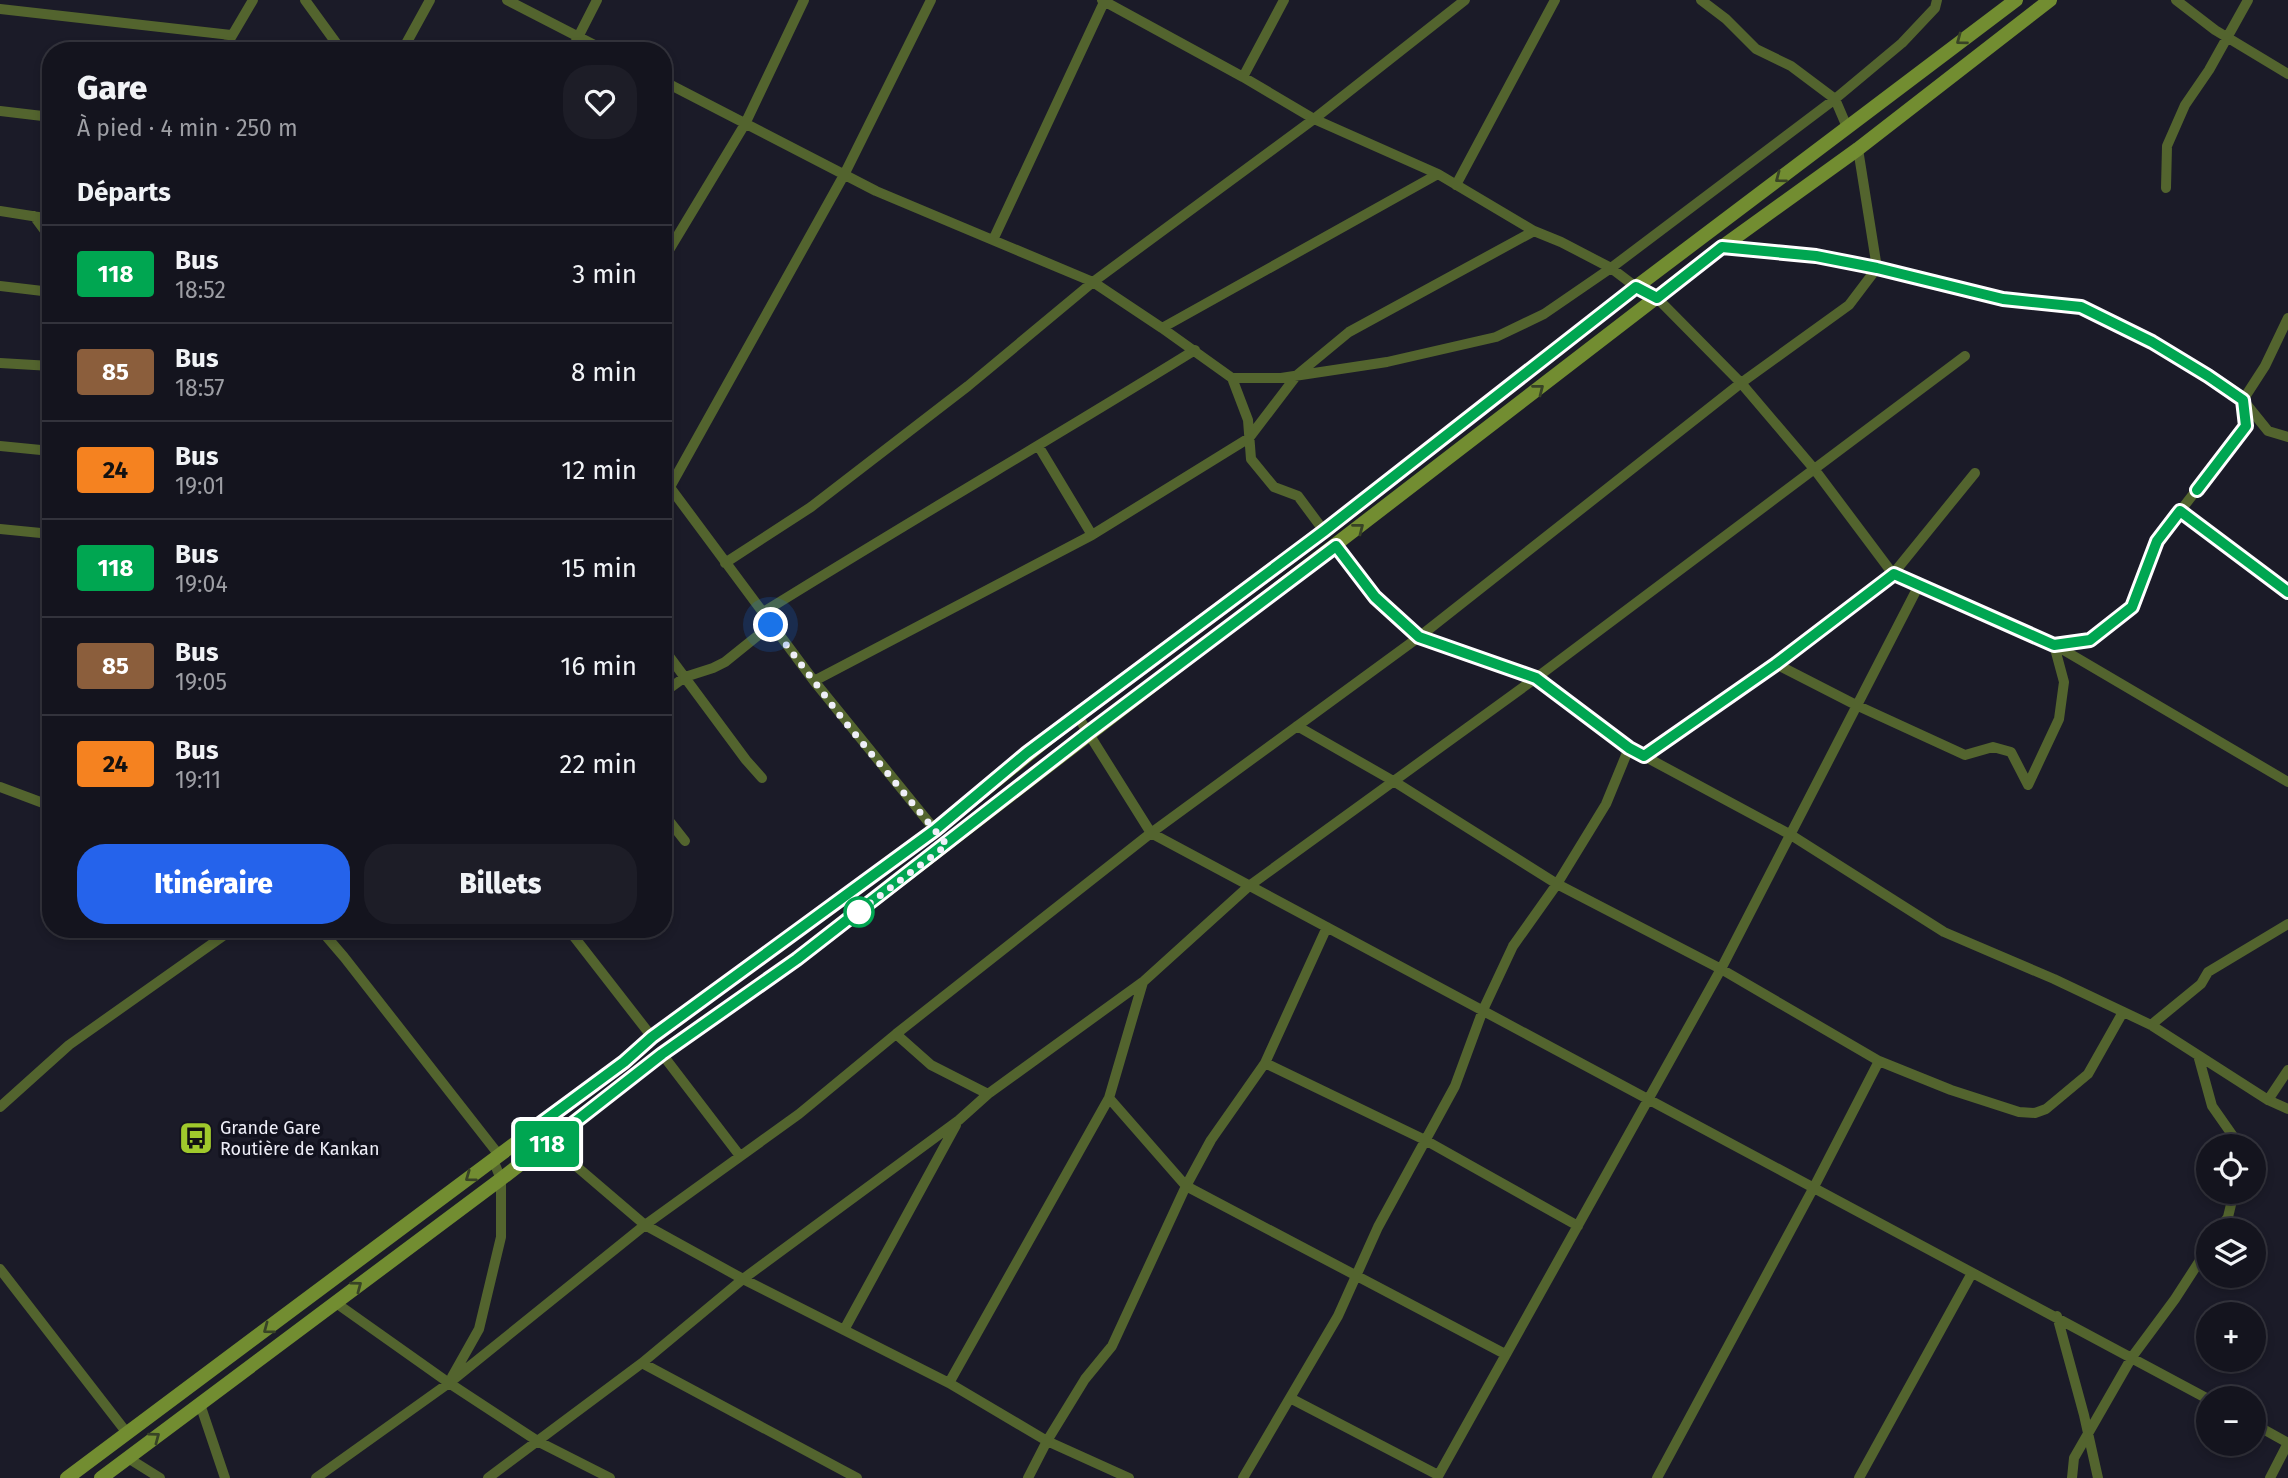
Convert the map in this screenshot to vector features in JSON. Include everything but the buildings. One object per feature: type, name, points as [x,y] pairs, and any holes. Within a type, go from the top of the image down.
[{"type":"main road","points":[[67,1478],[624,1062],[652,1037],[935,830],[1077,715],[1324,531],[1636,287],[2017,0]]},
{"type":"main road","points":[[101,1478],[501,1179],[662,1054],[797,959],[1722,247],[1858,149],[2050,0]]},
{"type":"main road","points":[[935,830],[947,845]]},
{"type":"street","points":[[228,42],[253,0]]},
{"type":"street","points":[[305,0],[335,42]]},
{"type":"street","points":[[407,42],[430,0]]},
{"type":"street","points":[[507,0],[589,42]]},
{"type":"street","points":[[576,42],[597,0]]},
{"type":"street","points":[[672,245],[745,124],[804,0]]},
{"type":"street","points":[[672,483],[844,175],[931,0]]},
{"type":"street","points":[[993,240],[1104,0],[1314,119],[1438,174],[1534,231],[1611,268],[1636,287],[1657,298],[1741,383],[1815,470],[1894,574],[2054,645],[2288,782]]},
{"type":"street","points":[[1242,77],[1283,0]]},
{"type":"street","points":[[725,563],[811,507],[968,386],[1093,282],[1314,119],[1465,0]]},
{"type":"street","points":[[1457,185],[1555,0]]},
{"type":"street","points":[[1702,0],[1756,49],[1791,66],[1835,99],[1847,127]]},
{"type":"street","points":[[1232,378],[1281,378],[1387,362],[1496,337],[1544,314],[1611,268],[1835,99],[1902,43],[1935,8],[1937,0]]},
{"type":"street","points":[[2176,0],[2227,38],[2288,74]]},
{"type":"street","points":[[2166,188],[2167,146],[2185,105],[2209,70],[2248,0]]},
{"type":"street","points":[[0,9],[231,35]]},
{"type":"street","points":[[672,86],[876,191],[1093,282],[1195,350],[1232,378],[1248,420],[1251,459],[1274,487],[1298,496],[1324,531]]},
{"type":"street","points":[[0,111],[42,116]]},
{"type":"street","points":[[316,1478],[449,1383],[645,1225],[799,1114],[1151,833],[1419,637],[1741,383],[1849,304],[1877,268],[1858,149]]},
{"type":"street","points":[[1162,328],[1438,174]]},
{"type":"street","points":[[0,211],[42,217]]},
{"type":"street","points":[[34,216],[42,227]]},
{"type":"street","points":[[814,681],[1091,535],[1249,438],[1297,375],[1349,332],[1534,231]]},
{"type":"street","points":[[1722,247],[1816,256],[2003,299],[2081,307],[2152,342],[2208,376],[2243,400],[2268,430],[2288,438]]},
{"type":"street","points":[[0,286],[42,291]]},
{"type":"street","points":[[2054,645],[2090,640],[2132,607],[2157,541],[2246,426],[2243,400],[2265,366],[2288,318]]},
{"type":"street","points":[[762,614],[882,538],[1039,447],[1195,350]]},
{"type":"street","points":[[488,1478],[642,1363],[743,1279],[959,1120],[988,1094],[1143,982],[1249,886],[1536,678],[1965,356]]},
{"type":"street","points":[[0,363],[42,365]]},
{"type":"street","points":[[0,446],[42,450]]},
{"type":"street","points":[[1039,447],[1091,535]]},
{"type":"street","points":[[1644,756],[1776,664],[1894,574],[1975,473]]},
{"type":"street","points":[[672,490],[762,614],[935,830]]},
{"type":"street","points":[[2180,511],[2288,592]]},
{"type":"street","points":[[0,529],[42,533]]},
{"type":"street","points":[[1336,546],[1375,597],[1419,637],[1536,678],[1629,748],[1791,835],[1944,932],[2054,979],[2151,1025],[2268,1100],[2288,1109]]},
{"type":"street","points":[[1290,1398],[1438,1477],[1721,969],[1919,585]]},
{"type":"street","points":[[672,686],[685,677],[725,662],[771,625]]},
{"type":"street","points":[[1776,664],[1856,705],[1965,755],[1993,747],[2011,752],[2028,785],[2059,719],[2064,682],[2054,645]]},
{"type":"street","points":[[672,660],[762,778]]},
{"type":"street","points":[[1077,715],[1151,833],[2196,1392]]},
{"type":"street","points":[[1297,726],[1395,782],[1557,884],[1721,969],[1878,1061],[1951,1090],[2019,1112],[2035,1113],[2046,1109],[2088,1074],[2123,1012]]},
{"type":"street","points":[[1243,1478],[1338,1316],[1378,1227],[1455,1086],[1483,1010],[1513,946],[1557,884],[1606,804],[1629,748]]},
{"type":"street","points":[[0,787],[42,803]]},
{"type":"street","points":[[672,824],[685,841]]},
{"type":"street","points":[[2151,1025],[2201,984],[2208,972],[2288,924]]},
{"type":"street","points":[[1028,1478],[1085,1379],[1112,1346],[1186,1186],[1211,1140],[1265,1063],[1327,927]]},
{"type":"street","points":[[0,1107],[69,1045],[220,938]]},
{"type":"street","points":[[328,938],[496,1158],[501,1179],[501,1237],[479,1329],[449,1383]]},
{"type":"street","points":[[575,938],[652,1037]]},
{"type":"street","points":[[949,1383],[1109,1098],[1143,982]]},
{"type":"street","points":[[896,1034],[932,1065],[988,1094]]},
{"type":"street","points":[[662,1054],[740,1156]]},
{"type":"street","points":[[2198,1055],[2212,1106],[2232,1134]]},
{"type":"street","points":[[1657,1478],[1814,1187],[1878,1061]]},
{"type":"street","points":[[1265,1063],[1425,1140],[1578,1226]]},
{"type":"street","points":[[2268,1100],[2288,1070]]},
{"type":"street","points":[[1109,1098],[1186,1186],[1505,1354]]},
{"type":"street","points":[[844,1330],[959,1120]]},
{"type":"street","points":[[525,1135],[576,1166],[645,1225],[743,1279],[949,1383],[1047,1441],[1129,1478]]},
{"type":"street","points":[[2072,1478],[2074,1458],[2132,1357],[2196,1267]]},
{"type":"street","points":[[0,1269],[4,1284],[127,1433]]},
{"type":"street","points":[[1859,1478],[1972,1273]]},
{"type":"street","points":[[336,1303],[449,1383],[539,1442],[610,1478]]},
{"type":"street","points":[[2057,1317],[2098,1478]]},
{"type":"street","points":[[642,1363],[857,1478]]},
{"type":"street","points":[[200,1404],[225,1478]]},
{"type":"street","points":[[2266,1431],[2288,1443],[2270,1478]]},
{"type":"street","points":[[128,1458],[160,1478]]},
{"type":"bus line","name":"118","points":[[2197,490],[2246,426],[2243,400],[2152,342],[2081,307],[2003,299],[1816,256],[1722,247],[1657,298],[1636,287],[1324,531],[1027,753],[935,830],[652,1037],[624,1062],[525,1135],[543,1147],[662,1054],[797,959],[1089,732],[1336,546],[1375,597],[1419,637],[1536,678],[1629,748],[1644,756],[1776,664],[1894,574],[2054,645],[2090,640],[2132,607],[2157,541],[2180,511],[2288,592]]},
{"type":"place","name":"Grande Gare Routière de Kankan","points":[[196,1138]]},
{"type":"route","points":[[771,625],[845,722],[947,845],[857,913],[859,912]]}]
